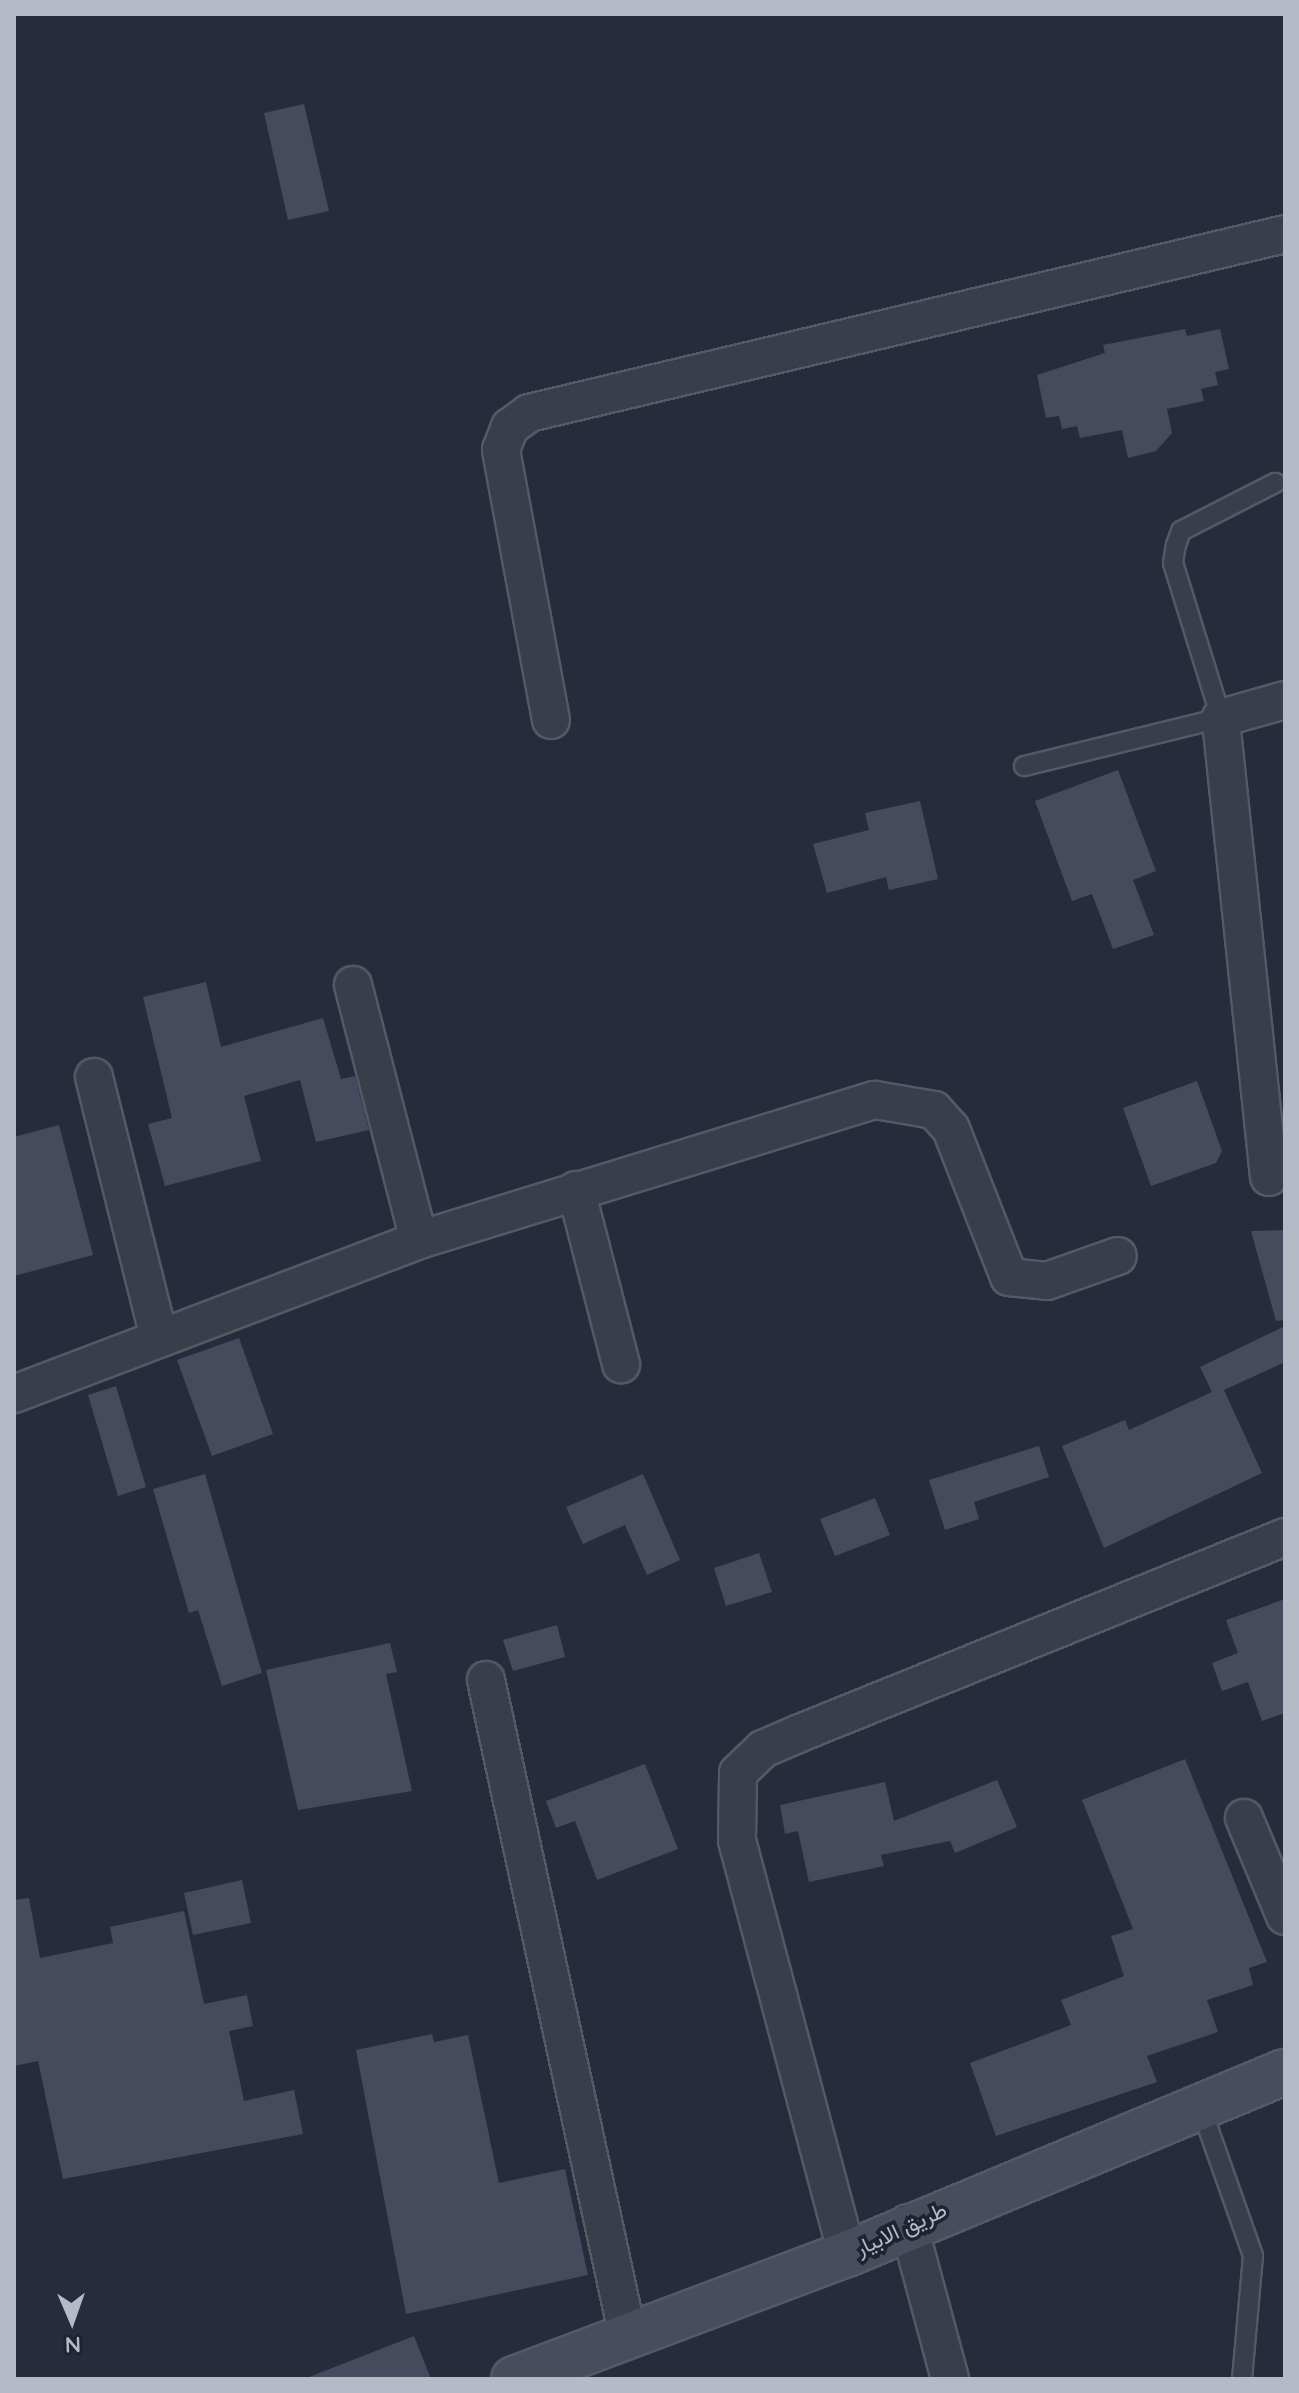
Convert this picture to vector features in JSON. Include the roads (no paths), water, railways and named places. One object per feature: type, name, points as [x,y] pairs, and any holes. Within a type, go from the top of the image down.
[{"type":"main road","name":"طريق الابيار","points":[[514,2379],[627,2332],[847,2254],[908,2223],[1285,2072]]},
{"type":"street","points":[[551,720],[501,450],[510,427],[529,413],[1285,234]]},
{"type":"street","points":[[1269,1177],[1221,718],[1285,700]]},
{"type":"street","points":[[353,985],[419,1240]]},
{"type":"street","points":[[94,1077],[159,1338]]},
{"type":"street","points":[[14,1394],[419,1240],[875,1100],[906,1101],[934,1110],[951,1129],[1009,1277],[1047,1281],[1118,1256]]},
{"type":"street","points":[[576,1190],[621,1364]]},
{"type":"street","points":[[847,2254],[737,1840],[738,1773],[763,1749],[800,1733],[1285,1537]]},
{"type":"street","points":[[486,1680],[627,2332]]},
{"type":"street","points":[[1244,1818],[1285,1916]]},
{"type":"street","points":[[908,2223],[950,2379]]},
{"type":"lane","points":[[1024,766],[1221,718],[1173,563],[1176,545],[1181,531],[1275,483]]},
{"type":"lane","points":[[1200,2104],[1253,2256],[1242,2379]]}]
